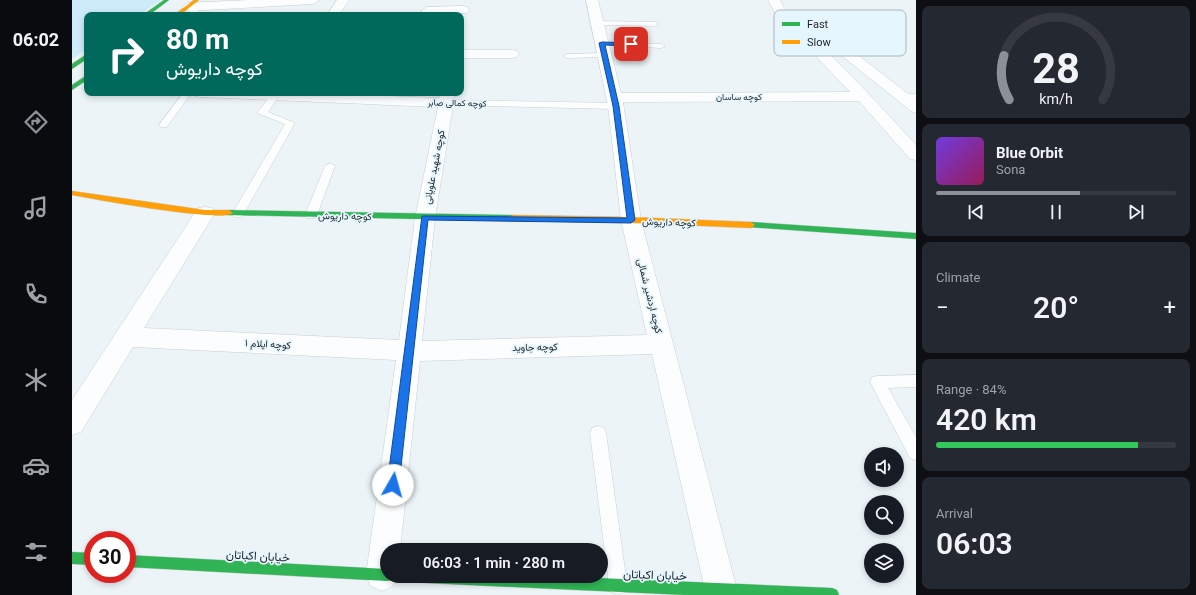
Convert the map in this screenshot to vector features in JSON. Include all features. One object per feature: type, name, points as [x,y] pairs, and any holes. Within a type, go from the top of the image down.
[{"type":"street","points":[[150,12],[167,0]]},
{"type":"street","points":[[181,12],[193,4],[313,0]]},
{"type":"street","points":[[335,12],[343,0]]},
{"type":"street","name":"کوچه اردشیر شمالی","points":[[592,0],[615,102],[631,220],[721,590]]},
{"type":"street","points":[[774,0],[779,10]]},
{"type":"street","points":[[784,0],[794,10]]},
{"type":"street","points":[[427,10],[463,10]]},
{"type":"street","points":[[464,54],[512,54]]},
{"type":"street","points":[[824,56],[863,96],[916,155]]},
{"type":"street","points":[[850,56],[916,108]]},
{"type":"street","points":[[72,67],[84,58]]},
{"type":"street","name":"کوچه کمالی صابر","points":[[333,96],[447,98]]},
{"type":"street","name":"کوچه ساسان","points":[[615,102],[863,96]]},
{"type":"street","name":"کوچه شهید علویانی","points":[[388,543],[425,218],[447,98]]},
{"type":"street","name":"کوچه داریوش","points":[[72,193],[205,213],[425,218],[631,220],[752,225],[916,236]]},
{"type":"street","points":[[72,423],[205,213]]},
{"type":"street","name":"کوچه ایلام ۱","points":[[127,337],[409,351]]},
{"type":"street","name":"کوچه جاوید","points":[[409,351],[661,344]]},
{"type":"street","points":[[72,558],[84,559]]},
{"type":"street","name":"خیابان اکباتان","points":[[136,561],[380,575]]},
{"type":"street","name":"خیابان اکباتان","points":[[571,583],[832,595]]},
{"type":"lane","points":[[567,56],[601,40],[655,24]]},
{"type":"lane","points":[[601,40],[661,46]]},
{"type":"lane","points":[[164,125],[186,96]]},
{"type":"lane","points":[[238,214],[290,123],[262,114],[275,96]]},
{"type":"lane","points":[[900,96],[916,97]]},
{"type":"lane","name":"کوچه کمالی صابر","points":[[447,98],[615,102]]},
{"type":"lane","points":[[311,215],[330,166]]},
{"type":"lane","points":[[916,381],[877,382],[916,452]]},
{"type":"lane","points":[[598,433],[618,585]]},
{"type":"shaded area","points":[[72,0],[161,0],[143,12],[84,12],[84,51],[72,59]]},
{"type":"traffic: fast","points":[[150,12],[167,0]]},
{"type":"traffic: fast","points":[[72,67],[84,58]]},
{"type":"traffic: fast","points":[[72,88],[84,79]]},
{"type":"traffic: fast","points":[[229,213],[513,218]]},
{"type":"traffic: fast","points":[[751,225],[916,236]]},
{"type":"traffic: fast","points":[[72,558],[84,559]]},
{"type":"traffic: fast","points":[[136,561],[380,575]]},
{"type":"traffic: fast","points":[[562,583],[832,595]]},
{"type":"traffic: slow","points":[[181,12],[197,0]]},
{"type":"traffic: slow","points":[[72,193],[205,213],[229,213]]},
{"type":"traffic: slow","points":[[513,218],[631,220],[751,225]]},
{"type":"route","points":[[393,485],[425,218],[631,220],[616,106],[602,43],[631,44]]}]
